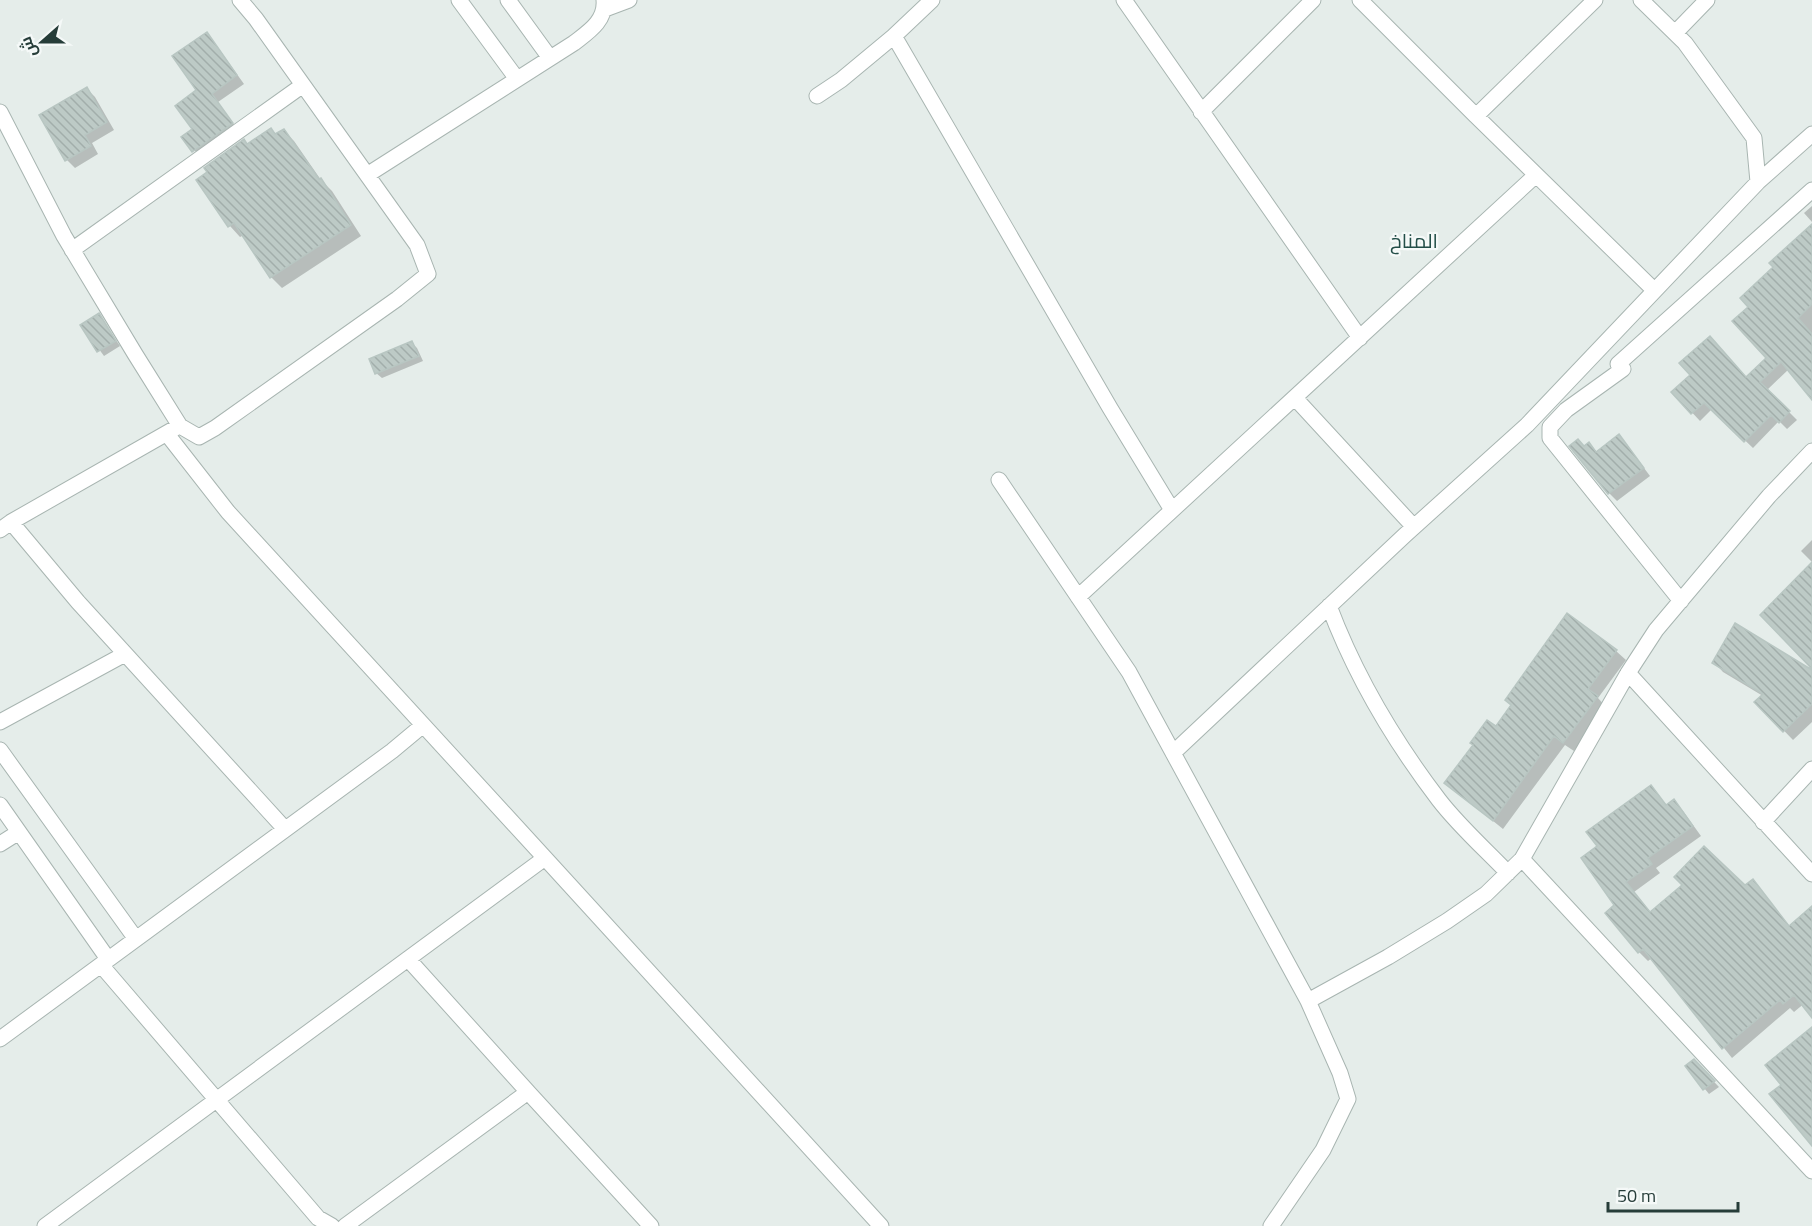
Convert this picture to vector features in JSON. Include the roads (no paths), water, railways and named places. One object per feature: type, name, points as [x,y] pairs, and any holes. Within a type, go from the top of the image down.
[{"type":"street","points":[[240,0],[256,19],[417,245],[428,274],[397,300],[200,437],[173,430],[5,526],[78,602],[285,829]]},
{"type":"street","points":[[459,0],[517,79]]},
{"type":"street","points":[[508,0],[550,58]]},
{"type":"street","points":[[368,175],[595,27],[604,4],[629,0]]},
{"type":"street","points":[[817,96],[841,80],[894,36],[932,0]]},
{"type":"street","points":[[1124,0],[1360,338]]},
{"type":"street","points":[[1201,111],[1313,0]]},
{"type":"street","points":[[1360,0],[1476,117],[1654,290]]},
{"type":"street","points":[[1476,117],[1595,0]]},
{"type":"street","points":[[1641,0],[1685,43],[1754,138],[1758,182]]},
{"type":"street","points":[[1675,33],[1707,0]]},
{"type":"street","points":[[894,36],[1110,408],[1172,510]]},
{"type":"street","points":[[72,250],[303,85]]},
{"type":"street","points":[[0,112],[72,250],[173,430],[228,512],[881,1226]]},
{"type":"street","points":[[1173,753],[1414,527],[1527,425],[1758,182],[1812,134]]},
{"type":"street","points":[[1078,597],[1536,175]]},
{"type":"street","points":[[1681,601],[1550,438],[1550,427],[1566,410],[1623,369],[1618,364],[1812,190]]},
{"type":"street","points":[[1295,398],[1414,527]]},
{"type":"street","points":[[1308,1001],[1447,921],[1486,894],[1522,859],[1628,672],[1656,630],[1769,496],[1812,451]]},
{"type":"street","points":[[999,480],[1129,672],[1308,1001],[1340,1073],[1348,1099],[1323,1150],[1272,1226]]},
{"type":"street","points":[[1329,606],[1344,646],[1392,734],[1440,801],[1508,873]]},
{"type":"street","points":[[0,722],[125,654]]},
{"type":"street","points":[[1628,672],[1812,874]]},
{"type":"street","points":[[0,1039],[392,751],[422,726]]},
{"type":"street","points":[[0,750],[136,939]]},
{"type":"street","points":[[1763,822],[1812,769]]},
{"type":"street","points":[[0,805],[104,962],[217,1101],[318,1218],[332,1226]]},
{"type":"street","points":[[0,844],[19,832]]},
{"type":"street","points":[[45,1226],[544,858]]},
{"type":"street","points":[[1522,859],[1812,1171]]},
{"type":"street","points":[[408,959],[644,1224]]},
{"type":"street","points":[[345,1226],[528,1092]]},
{"type":"district","name":"المناخ","points":[[1414,241]]}]
